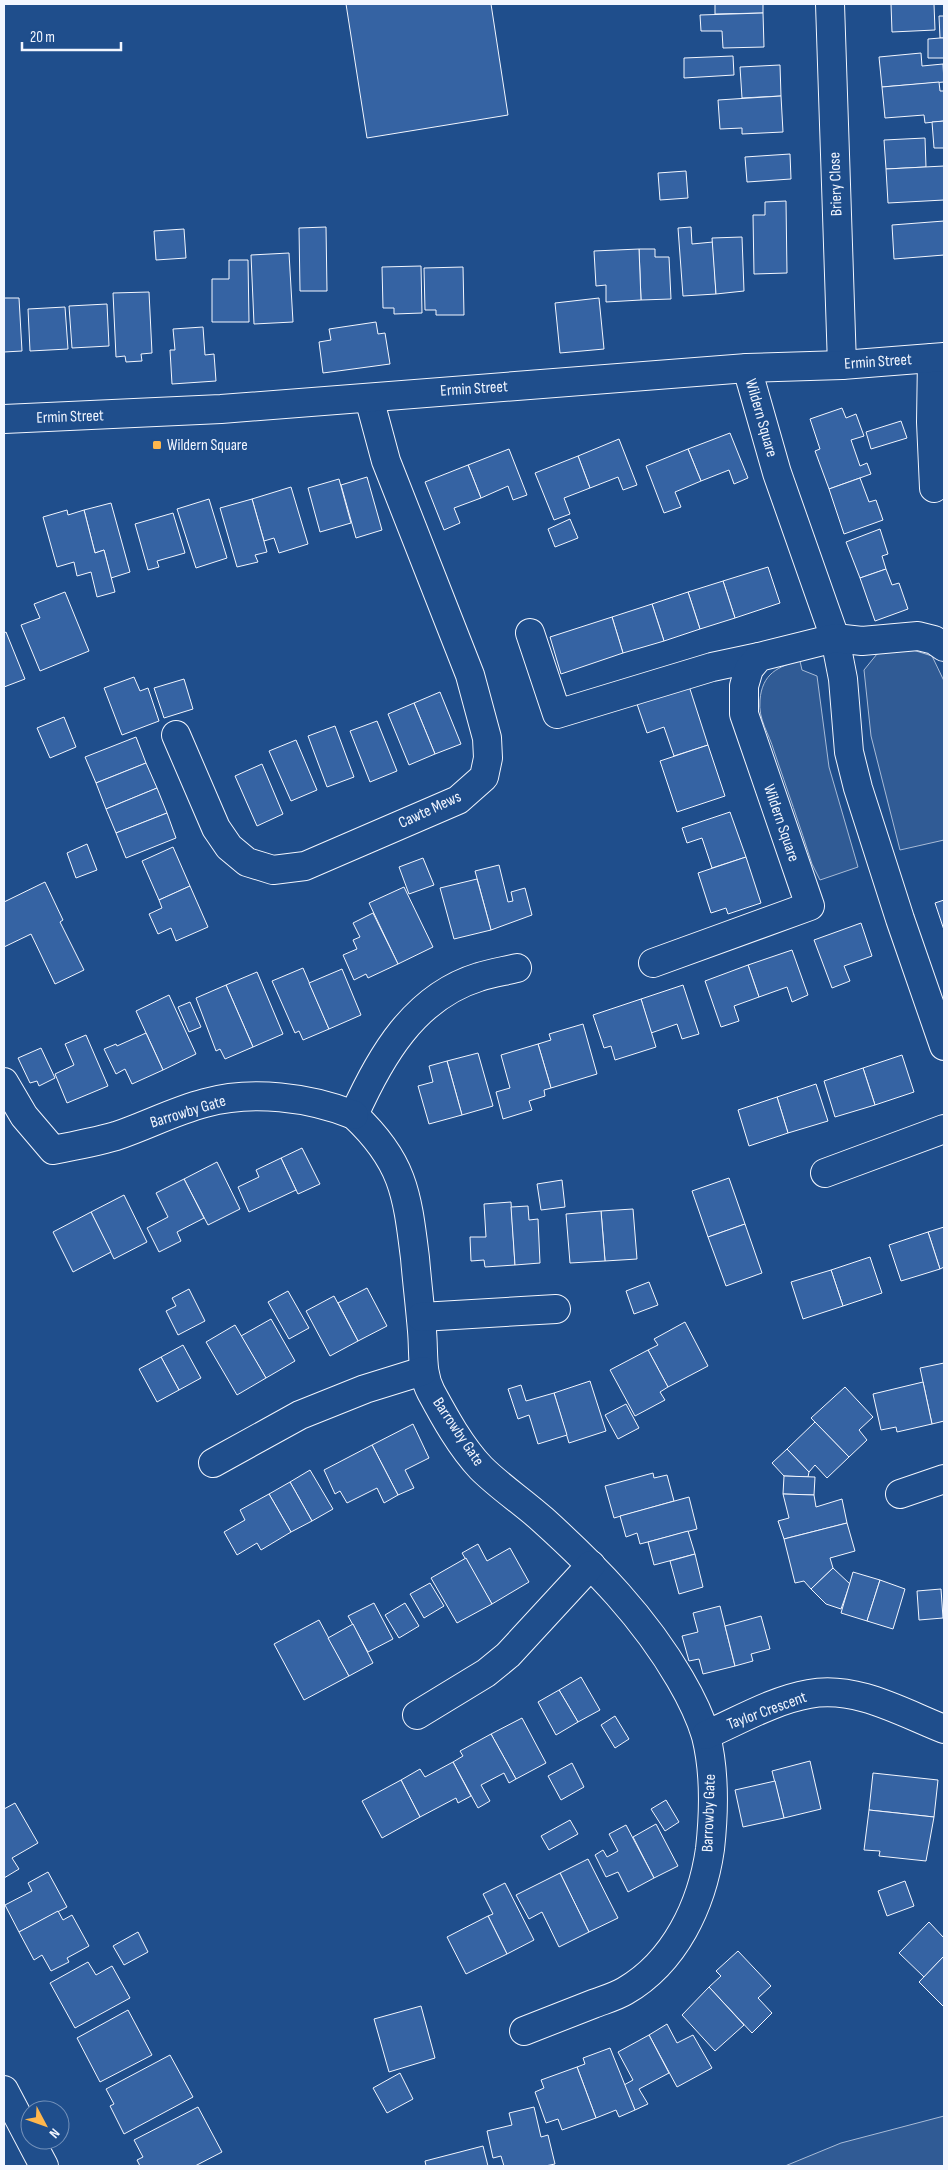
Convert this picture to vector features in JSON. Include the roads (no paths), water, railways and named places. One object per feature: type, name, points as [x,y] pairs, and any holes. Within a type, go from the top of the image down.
[{"type":"street","name":"Briery Close","points":[[830,4],[842,365]]},
{"type":"street","name":"Ermin Street","points":[[4,419],[221,410],[747,368],[842,365],[938,357]]},
{"type":"street","points":[[934,488],[930,422],[938,357]]},
{"type":"street","name":"Wildern Square","points":[[747,368],[777,473],[835,638],[843,679],[850,752],[858,788],[944,1046]]},
{"type":"street","name":"Cawte Mews","points":[[176,735],[216,828],[229,847],[247,862],[273,870],[305,866],[458,800],[484,777],[488,758],[487,738],[470,674],[386,462],[369,398]]},
{"type":"street","points":[[530,633],[557,714],[712,667],[835,638],[862,641],[918,636],[934,640],[944,647]]},
{"type":"street","name":"Wildern Square","points":[[652,963],[810,906],[744,714],[744,686],[748,669],[759,657]]},
{"type":"street","points":[[354,1116],[370,1080],[387,1049],[408,1023],[429,1004],[451,989],[479,977],[517,968]]},
{"type":"street","name":"Barrowby Gate","points":[[4,1082],[24,1116],[53,1150],[99,1140],[206,1103],[234,1097],[285,1099],[335,1108],[354,1116],[373,1132],[389,1155],[403,1185],[412,1226],[421,1317],[423,1371],[429,1389],[445,1418],[480,1467],[542,1519],[591,1565],[627,1603],[666,1655],[689,1695],[706,1735],[713,1798],[708,1862],[700,1894],[672,1949],[651,1972],[624,1992],[524,2031]]},
{"type":"street","points":[[825,1173],[944,1129]]},
{"type":"street","points":[[421,1317],[556,1309]]},
{"type":"street","points":[[213,1463],[300,1415],[365,1389],[423,1371]]},
{"type":"street","points":[[900,1494],[944,1479]]},
{"type":"street","points":[[417,1715],[486,1673],[508,1655],[591,1565]]},
{"type":"street","name":"Taylor Crescent","points":[[706,1735],[778,1704],[809,1694],[838,1694],[865,1699],[910,1713],[944,1729]]},
{"type":"street","points":[[4,2090],[44,2166]]},
{"type":"place","name":"Wildern Square","points":[[157,445]]}]
